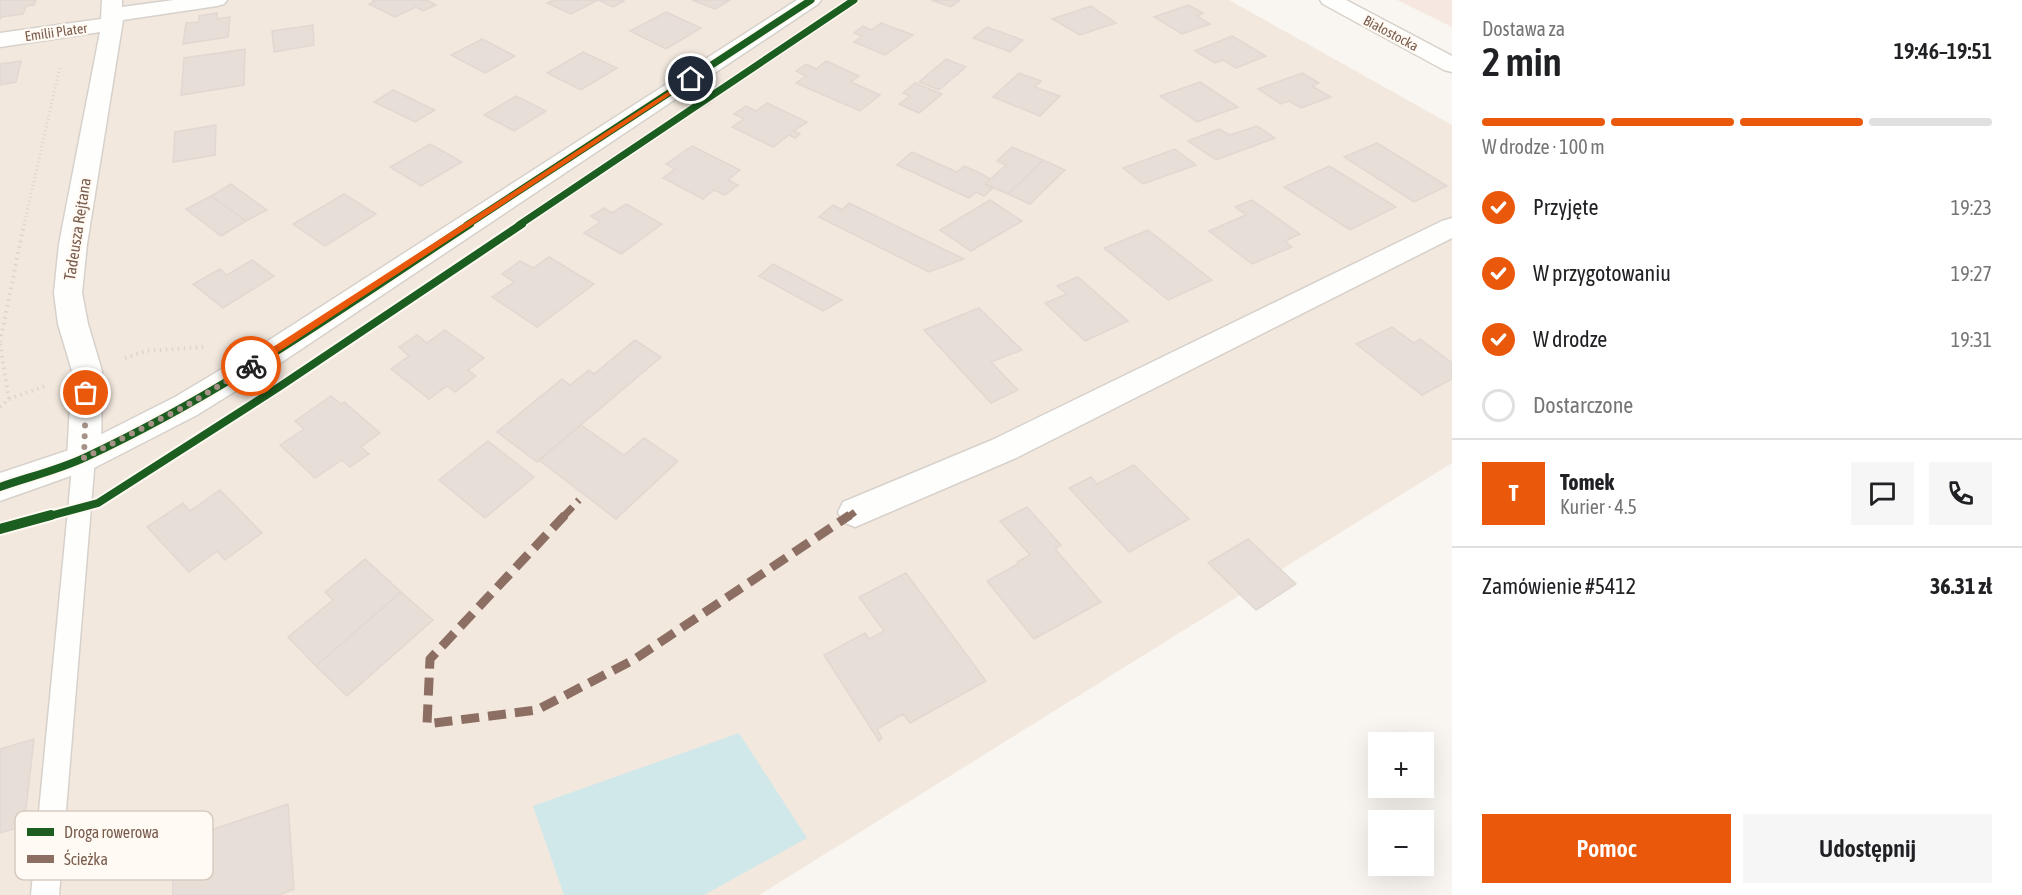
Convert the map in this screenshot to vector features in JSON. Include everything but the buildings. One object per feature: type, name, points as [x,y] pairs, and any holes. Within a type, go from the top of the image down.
[{"type":"street","name":"Emilii Plater","points":[[0,40],[68,30],[113,13],[217,0]]},
{"type":"street","points":[[0,487],[84,458],[186,406],[271,354],[811,0]]},
{"type":"street","name":"Białostocka","points":[[1330,0],[1452,65]]},
{"type":"street","name":"Tadeusza Rejtana","points":[[84,458],[87,371],[73,324],[68,293],[73,244],[113,13]]},
{"type":"street","points":[[855,512],[1004,449],[1452,227]]},
{"type":"lane","points":[[52,811],[84,458]]},
{"type":"lane","points":[[45,895],[46,880]]},
{"type":"path","points":[[9,399],[0,343],[30,194],[68,30]]},
{"type":"path","points":[[0,407],[9,399],[146,351],[206,347]]},
{"type":"shaded area","points":[[0,0],[1229,0],[1452,125],[1452,463],[759,895],[0,895]]},
{"type":"shaded area","points":[[1397,0],[1452,0],[1452,27]]},
{"type":"water","points":[[739,733],[807,838],[704,895],[564,895],[533,806]]},
{"type":"marked path","points":[[579,500],[430,659],[427,724],[537,710],[635,659],[855,512]]},
{"type":"cycle path","points":[[0,487],[84,458],[186,406],[271,354],[811,0]]},
{"type":"cycle path","points":[[0,529],[98,503],[279,387],[854,0]]},
{"type":"way so far","points":[[86,393],[84,458],[186,406],[251,366]]},
{"type":"route","points":[[251,366],[691,79]]}]
